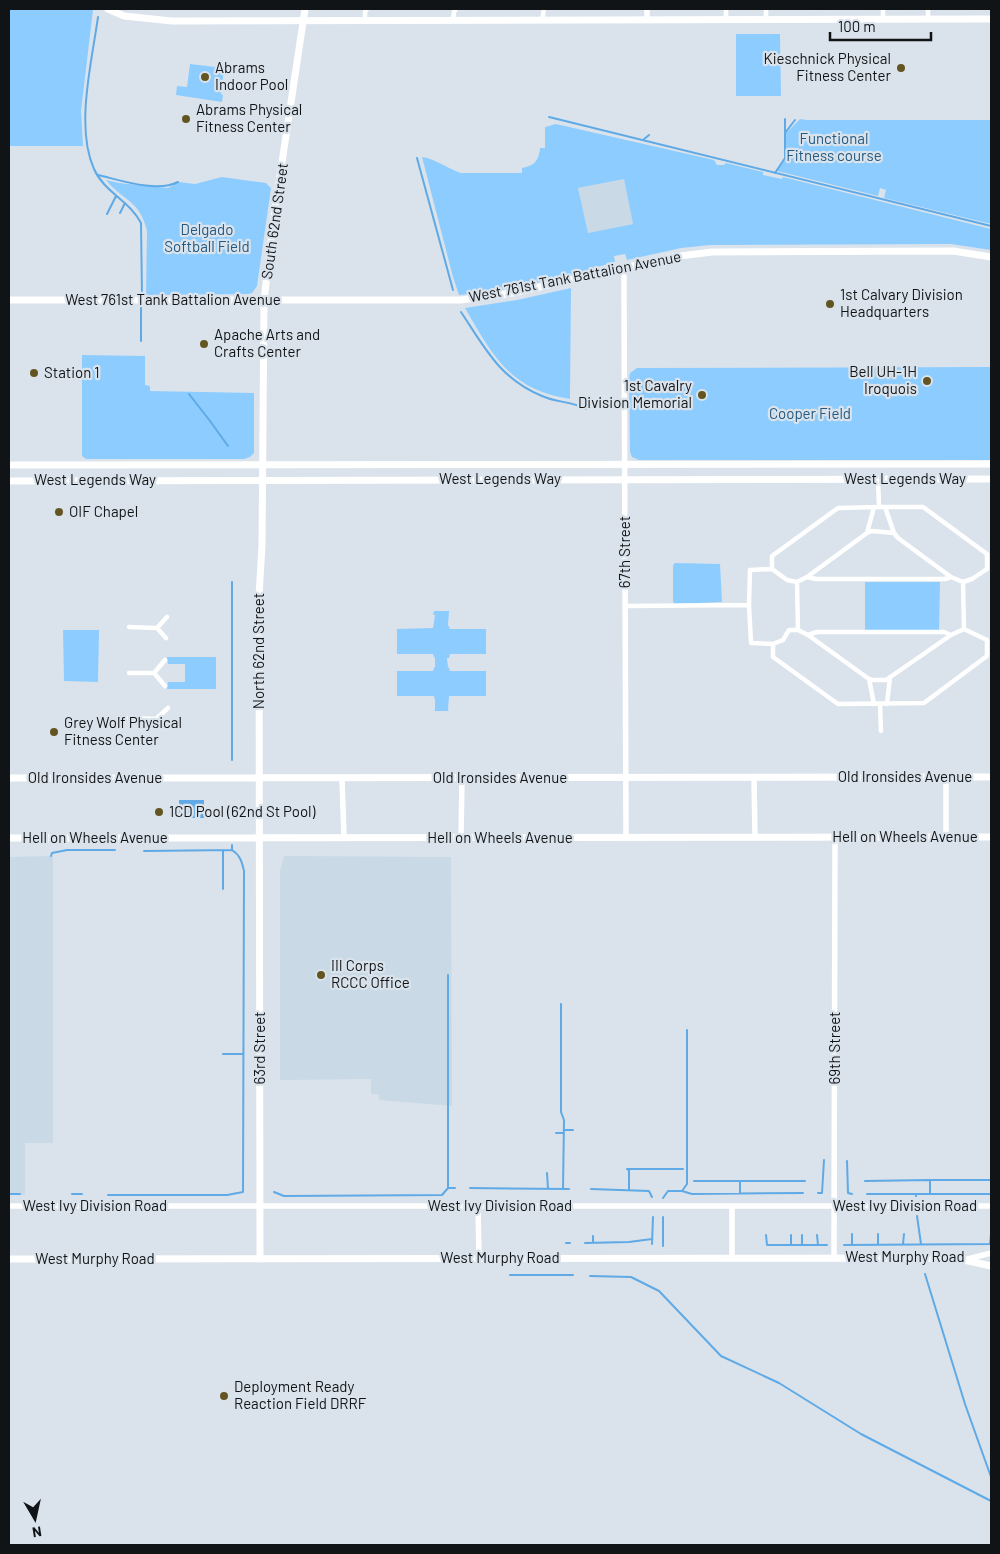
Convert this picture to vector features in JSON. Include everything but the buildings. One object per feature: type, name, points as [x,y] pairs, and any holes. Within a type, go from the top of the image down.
[{"type":"street","points":[[108,9],[124,16],[172,21],[991,19]]},
{"type":"street","name":"South 62nd Street","points":[[262,465],[264,300],[275,209],[305,9]]},
{"type":"street","points":[[364,20],[367,9]]},
{"type":"street","points":[[453,20],[456,9]]},
{"type":"street","points":[[542,20],[544,9]]},
{"type":"street","points":[[647,9],[647,20]]},
{"type":"street","points":[[726,9],[726,19]]},
{"type":"street","points":[[766,9],[766,19]]},
{"type":"street","points":[[883,9],[883,19]]},
{"type":"street","points":[[928,9],[928,19]]},
{"type":"street","name":"West 761st Tank Battalion Avenue","points":[[9,300],[461,300],[513,293],[672,257],[712,252],[954,251],[991,256]]},
{"type":"street","name":"67th Street","points":[[622,268],[624,276],[626,837]]},
{"type":"street","name":"West Legends Way","points":[[9,465],[991,464]]},
{"type":"street","name":"North 62nd Street","points":[[260,838],[259,596],[262,545],[262,465]]},
{"type":"street","points":[[867,533],[877,507],[878,479]]},
{"type":"street","name":"West Legends Way","points":[[9,480],[991,479]]},
{"type":"street","points":[[772,569],[772,556],[838,508],[885,507],[923,508],[987,554],[989,569],[964,582],[951,577],[898,538],[894,533],[885,507]]},
{"type":"street","points":[[894,533],[889,531],[867,533],[807,577],[797,582],[787,580],[772,569],[750,570],[751,643],[773,644],[782,640],[789,630],[798,630],[808,635],[869,679],[886,680],[964,629]]},
{"type":"street","points":[[807,577],[816,579],[944,579],[951,577]]},
{"type":"street","points":[[797,582],[798,630]]},
{"type":"street","points":[[964,582],[964,629]]},
{"type":"street","points":[[625,606],[749,606]]},
{"type":"street","points":[[157,628],[167,617]]},
{"type":"street","points":[[129,627],[157,628],[166,638]]},
{"type":"street","points":[[773,644],[773,657],[838,704],[924,704],[987,656],[989,640],[964,629]]},
{"type":"street","points":[[808,635],[817,632],[944,632],[951,636]]},
{"type":"street","points":[[129,673],[154,673],[165,660]]},
{"type":"street","points":[[154,673],[165,686]]},
{"type":"street","points":[[887,704],[890,678]]},
{"type":"street","points":[[869,679],[874,704]]},
{"type":"street","points":[[880,704],[881,731]]},
{"type":"street","points":[[156,719],[168,708]]},
{"type":"street","points":[[129,718],[156,719],[166,728]]},
{"type":"street","points":[[946,777],[946,837]]},
{"type":"street","name":"Old Ironsides Avenue","points":[[9,778],[991,777]]},
{"type":"street","points":[[342,778],[344,838]]},
{"type":"street","points":[[462,778],[462,838]]},
{"type":"street","points":[[754,778],[755,838]]},
{"type":"street","name":"Hell on Wheels Avenue","points":[[9,838],[991,837]]},
{"type":"street","name":"63rd Street","points":[[260,838],[260,1259]]},
{"type":"street","name":"69th Street","points":[[834,1258],[835,838]]},
{"type":"street","name":"West Ivy Division Road","points":[[9,1206],[991,1206]]},
{"type":"street","points":[[732,1206],[732,1258]]},
{"type":"street","points":[[478,1207],[479,1258]]},
{"type":"street","name":"West Murphy Road","points":[[9,1259],[945,1258],[964,1260],[991,1254]]},
{"type":"street","points":[[964,1260],[991,1266]]},
{"type":"shaded area","points":[[624,179],[633,224],[588,233],[578,188]]},
{"type":"shaded area","points":[[179,800],[204,800],[204,818],[179,818]]},
{"type":"shaded area","points":[[53,856],[53,1143],[25,1143],[25,1195],[9,1195],[9,857]]},
{"type":"shaded area","points":[[284,856],[451,857],[452,1106],[379,1100],[379,1094],[371,1094],[371,1079],[280,1080],[280,871]]},
{"type":"green space","points":[[9,9],[93,10],[81,111],[83,146],[9,146]]},
{"type":"green space","points":[[736,34],[780,34],[781,96],[736,96]]},
{"type":"green space","name":"Abrams Indoor Pool","points":[[190,64],[224,68],[222,102],[176,95],[177,86],[187,87]]},
{"type":"green space","name":"Functional Fitness course","points":[[800,119],[991,120],[991,224],[884,198],[886,190],[880,188],[878,196],[777,171],[786,158],[786,133]]},
{"type":"green space","points":[[556,124],[714,160],[717,165],[724,165],[726,163],[763,172],[763,175],[782,179],[783,177],[991,229],[991,250],[951,244],[710,245],[681,248],[627,260],[625,254],[614,256],[615,262],[557,278],[518,287],[459,295],[422,157],[461,173],[522,173],[522,168],[530,166],[537,160],[540,148],[545,148],[545,127]],"holes":[[[624,179],[633,224],[588,233],[578,188]]]},
{"type":"green space","name":"Delgado Softball Field","points":[[222,177],[266,183],[271,188],[257,286],[252,293],[248,294],[146,295],[147,231],[144,221],[135,207],[106,180],[168,188],[179,182],[195,184]]},
{"type":"green space","points":[[571,288],[570,399],[532,388],[518,379],[495,356],[465,308],[517,300]]},
{"type":"green space","points":[[82,355],[145,356],[145,385],[150,386],[150,391],[254,393],[254,453],[244,459],[86,459],[82,456]]},
{"type":"green space","name":"Cooper Field","points":[[991,367],[991,460],[639,460],[632,457],[630,452],[629,378],[630,373],[637,368]]},
{"type":"green space","points":[[675,563],[720,564],[722,602],[675,604],[673,602],[673,565]]},
{"type":"green space","points":[[865,582],[940,582],[939,630],[865,630]]},
{"type":"green space","points":[[434,611],[449,611],[448,625],[450,629],[486,629],[486,654],[450,654],[449,658],[447,658],[450,671],[486,671],[486,696],[449,696],[449,711],[434,711],[434,696],[397,696],[397,671],[433,671],[435,658],[433,654],[397,654],[397,629],[433,628]]},
{"type":"green space","points":[[63,630],[99,630],[98,682],[64,681]]},
{"type":"green space","points":[[167,657],[216,657],[216,689],[167,689],[168,682],[185,682],[185,664],[168,664]]},
{"type":"waterway","points":[[98,17],[85,114],[88,152],[98,177],[136,215],[141,223],[142,295]]},
{"type":"waterway","points":[[549,117],[991,226]]},
{"type":"waterway","points":[[785,119],[785,132]]},
{"type":"waterway","points":[[775,173],[785,158],[785,133],[795,120]]},
{"type":"waterway","points":[[643,140],[649,135]]},
{"type":"waterway","points":[[417,158],[453,290]]},
{"type":"waterway","points":[[98,175],[149,186],[169,185],[178,182]]},
{"type":"waterway","points":[[107,214],[116,196]]},
{"type":"waterway","points":[[120,213],[125,203]]},
{"type":"waterway","points":[[141,307],[141,341]]},
{"type":"waterway","points":[[461,312],[486,350],[515,381],[527,389],[548,398],[586,409]]},
{"type":"waterway","points":[[189,394],[228,446]]},
{"type":"waterway","points":[[232,582],[232,760]]},
{"type":"waterway","points":[[144,851],[232,850],[232,845]]},
{"type":"waterway","points":[[51,856],[52,853],[67,850],[115,850]]},
{"type":"waterway","points":[[223,850],[223,889]]},
{"type":"waterway","points":[[232,850],[240,859],[244,871],[243,1192]]},
{"type":"waterway","points":[[448,975],[448,1188],[455,1188]]},
{"type":"waterway","points":[[561,1004],[561,1112],[564,1120],[563,1189]]},
{"type":"waterway","points":[[663,1198],[668,1191],[682,1191],[687,1184],[687,1030]]},
{"type":"waterway","points":[[223,1054],[242,1054]]},
{"type":"waterway","points":[[564,1130],[573,1130]]},
{"type":"waterway","points":[[556,1133],[564,1133]]},
{"type":"waterway","points":[[818,1193],[822,1193],[824,1160]]},
{"type":"waterway","points":[[847,1161],[848,1193],[852,1194]]},
{"type":"waterway","points":[[629,1190],[629,1170],[627,1169],[683,1169]]},
{"type":"waterway","points":[[547,1173],[548,1189]]},
{"type":"waterway","points":[[865,1181],[930,1180]]},
{"type":"waterway","points":[[930,1193],[930,1180],[976,1180]]},
{"type":"waterway","points":[[977,1180],[991,1180]]},
{"type":"waterway","points":[[694,1181],[739,1181]]},
{"type":"waterway","points":[[740,1193],[740,1181],[805,1181]]},
{"type":"waterway","points":[[274,1192],[284,1196],[442,1195],[448,1188]]},
{"type":"waterway","points":[[470,1188],[569,1189]]},
{"type":"waterway","points":[[591,1189],[649,1191],[652,1197]]},
{"type":"waterway","points":[[682,1191],[692,1194],[803,1193]]},
{"type":"waterway","points":[[108,1195],[227,1195],[243,1192]]},
{"type":"waterway","points":[[9,1194],[20,1194]]},
{"type":"waterway","points":[[72,1194],[82,1194]]},
{"type":"waterway","points":[[867,1194],[916,1194],[916,1196]]},
{"type":"waterway","points":[[916,1194],[991,1194]]},
{"type":"waterway","points":[[917,1216],[921,1244]]},
{"type":"waterway","points":[[652,1244],[653,1217]]},
{"type":"waterway","points":[[663,1217],[663,1246]]},
{"type":"waterway","points":[[852,1234],[852,1244]]},
{"type":"waterway","points":[[878,1234],[878,1244]]},
{"type":"waterway","points":[[903,1244],[904,1234]]},
{"type":"waterway","points":[[990,1244],[991,1234]]},
{"type":"waterway","points":[[766,1235],[767,1245],[827,1245]]},
{"type":"waterway","points":[[791,1235],[791,1245]]},
{"type":"waterway","points":[[802,1235],[802,1245]]},
{"type":"waterway","points":[[817,1235],[818,1245]]},
{"type":"waterway","points":[[593,1236],[593,1242]]},
{"type":"waterway","points":[[585,1243],[629,1242],[652,1239]]},
{"type":"waterway","points":[[844,1245],[991,1244]]},
{"type":"waterway","points":[[925,1274],[965,1404],[991,1477]]},
{"type":"waterway","points":[[510,1275],[573,1275]]},
{"type":"waterway","points":[[590,1276],[631,1277],[659,1291],[721,1356],[779,1383],[861,1434],[991,1501]]},
{"type":"place","name":"Kieschnick Physical Fitness Center","points":[[901,68]]},
{"type":"place","name":"Abrams Indoor Pool","points":[[205,77]]},
{"type":"place","name":"Abrams Physical Fitness Center","points":[[186,119]]},
{"type":"place","name":"1st Calvary Division Headquarters","points":[[830,304]]},
{"type":"place","name":"Apache Arts and Crafts Center","points":[[204,344]]},
{"type":"place","name":"Station 1","points":[[34,373]]},
{"type":"place","name":"Bell UH-1H Iroquois","points":[[927,381]]},
{"type":"place","name":"1st Cavalry Division Memorial","points":[[702,395]]},
{"type":"place","name":"OIF Chapel","points":[[59,512]]},
{"type":"place","name":"Grey Wolf Physical Fitness Center","points":[[54,732]]},
{"type":"place","name":"1CD Pool (62nd St Pool)","points":[[159,812]]},
{"type":"place","name":"III Corps RCCC Office","points":[[321,975]]},
{"type":"place","name":"Deployment Ready Reaction Field DRRF","points":[[224,1396]]}]
